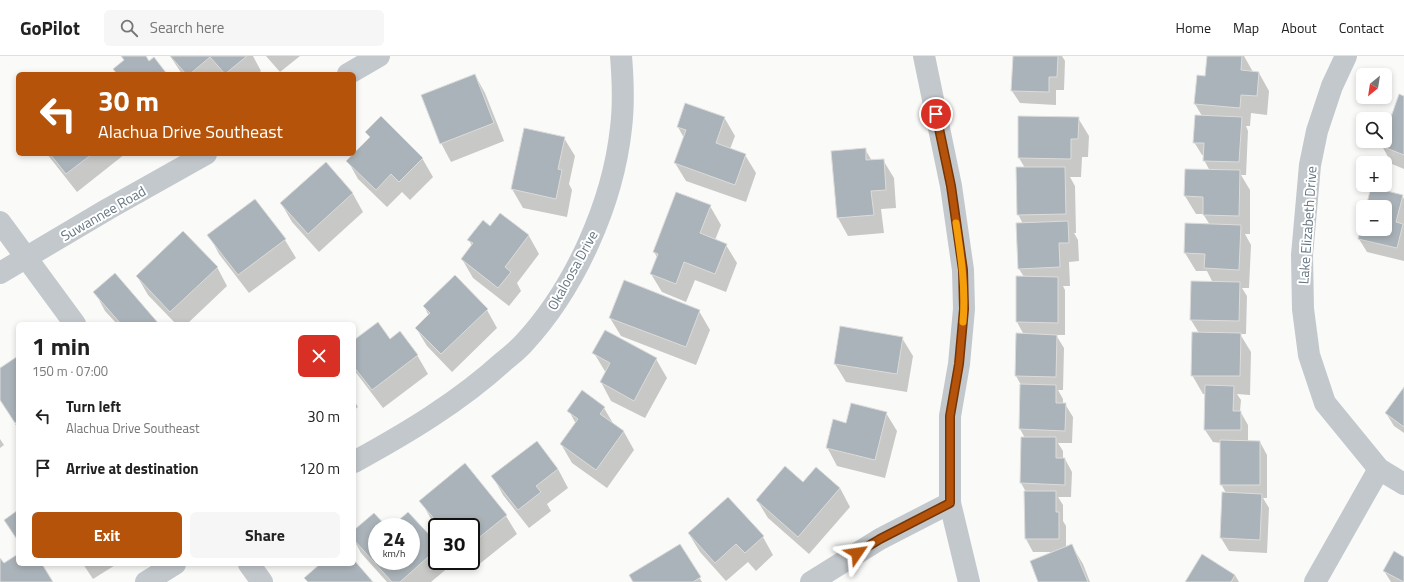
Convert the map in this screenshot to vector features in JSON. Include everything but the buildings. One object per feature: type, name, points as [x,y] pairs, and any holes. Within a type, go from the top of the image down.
[{"type":"street","points":[[352,72],[380,56]]},
{"type":"street","name":"Okaloosa Drive","points":[[356,461],[400,437],[457,400],[486,378],[524,344],[546,317],[561,295],[594,230],[615,164],[621,129],[624,92],[621,56]]},
{"type":"street","points":[[924,56],[951,186],[963,270],[964,309],[959,364],[950,416],[950,503],[968,582]]},
{"type":"street","name":"Lake Elizabeth Drive","points":[[1346,56],[1332,86],[1317,131],[1310,165],[1302,256],[1303,309],[1309,355],[1325,403],[1379,469],[1404,484]]},
{"type":"street","name":"Suwannee Road","points":[[0,274],[108,209],[202,156]]},
{"type":"street","points":[[0,222],[28,258],[74,322]]},
{"type":"street","points":[[1314,582],[1379,469]]},
{"type":"street","points":[[811,582],[880,539],[950,503]]},
{"type":"street","points":[[146,582],[172,566]]},
{"type":"street","points":[[250,566],[262,582]]},
{"type":"slow traffic","points":[[956,223],[963,270],[963,322]]},
{"type":"route","points":[[857,553],[880,539],[950,503],[950,416],[959,364],[964,309],[963,270],[951,186],[936,114]]}]
